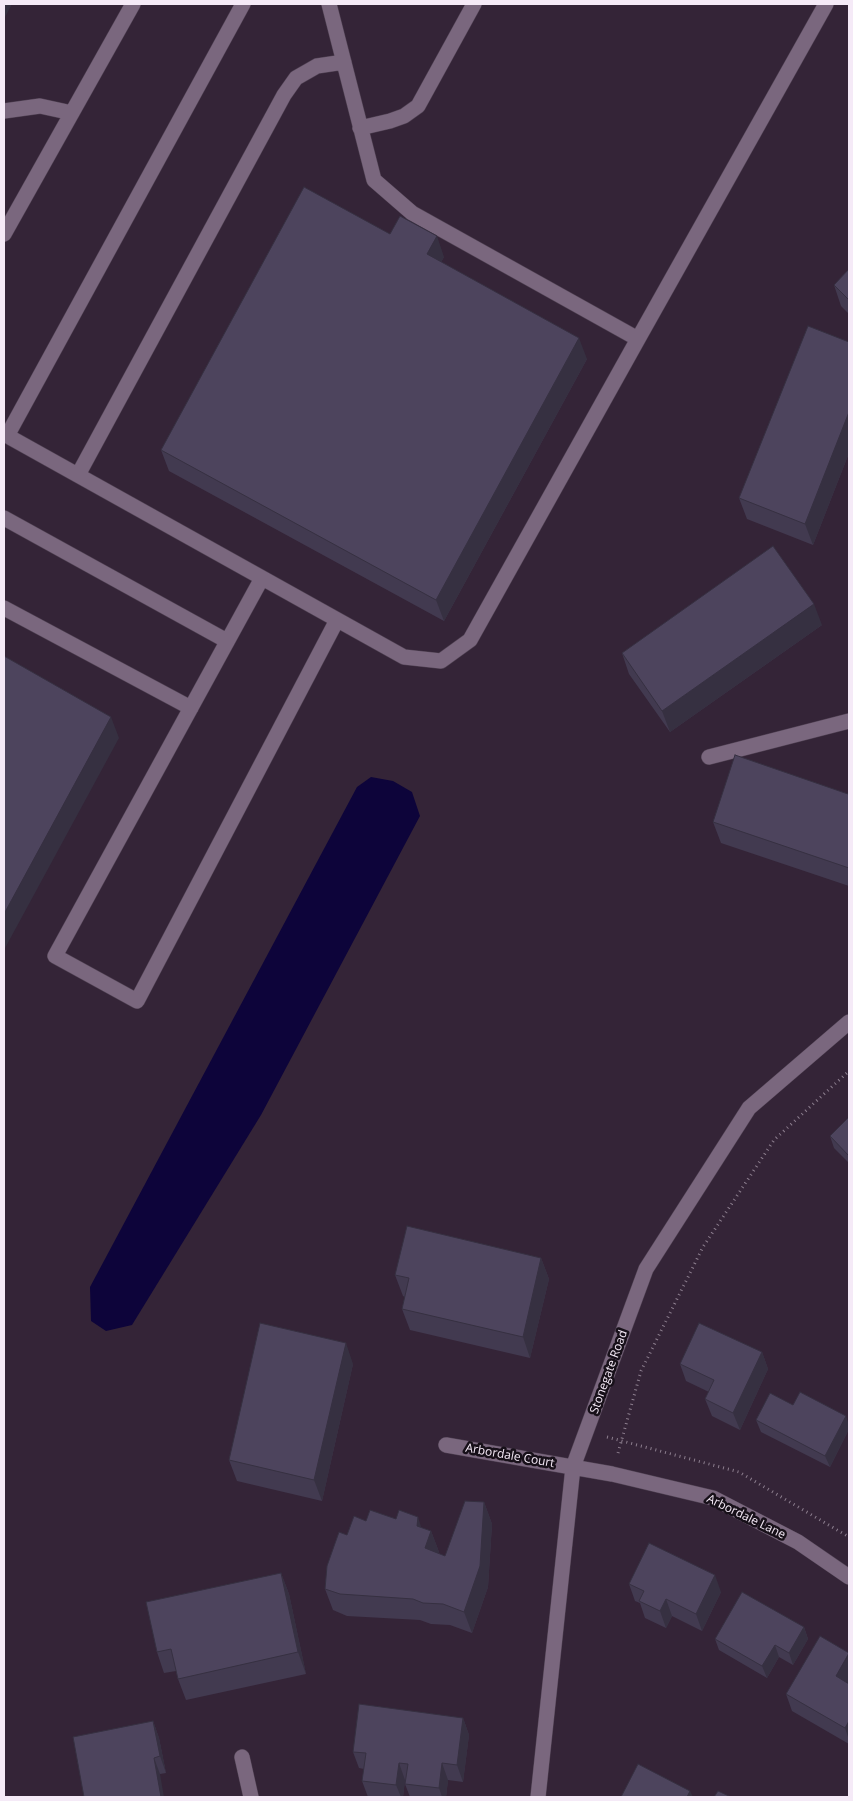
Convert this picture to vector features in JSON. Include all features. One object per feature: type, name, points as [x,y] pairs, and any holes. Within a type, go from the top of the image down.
[{"type":"street","points":[[4,234],[133,4]]},
{"type":"street","points":[[243,4],[6,435],[404,657],[441,661],[470,640],[826,4]]},
{"type":"street","points":[[329,4],[374,180],[412,213],[638,339]]},
{"type":"street","points":[[360,128],[404,116],[418,106],[474,4]]},
{"type":"street","points":[[78,475],[284,95],[296,78],[317,66],[344,62]]},
{"type":"street","points":[[4,112],[40,106],[72,112]]},
{"type":"street","points":[[4,518],[227,641]]},
{"type":"street","points":[[262,578],[55,956],[137,1001],[337,620]]},
{"type":"street","points":[[4,608],[191,708]]},
{"type":"street","points":[[709,757],[849,721]]},
{"type":"street","name":"Stonegate Road","points":[[538,1797],[574,1468],[646,1269],[750,1108],[849,1022]]},
{"type":"street","name":"Arbordale Court","points":[[446,1445],[574,1468]]},
{"type":"street","name":"Arbordale Lane","points":[[574,1468],[612,1474],[713,1498],[798,1542],[849,1577]]},
{"type":"street","points":[[242,1757],[251,1797]]},
{"type":"path","points":[[612,1474],[641,1371],[703,1247],[774,1140],[849,1071]]},
{"type":"path","points":[[588,1432],[739,1472],[849,1537]]},
{"type":"shaded area","points":[[371,777],[393,781],[412,792],[420,816],[261,1115],[132,1325],[106,1331],[91,1321],[90,1287],[357,787]]},
{"type":"building","points":[[304,187],[390,234],[400,216],[437,236],[427,254],[579,338],[436,600],[161,450]]},
{"type":"building","points":[[849,269],[849,300],[834,285]]},
{"type":"building","points":[[808,326],[849,342],[849,412],[805,524],[739,498]]},
{"type":"building","points":[[773,546],[814,604],[662,711],[622,653]]},
{"type":"building","points":[[4,656],[111,717],[4,914]]},
{"type":"building","points":[[735,755],[848,794],[849,790],[849,868],[713,822]]},
{"type":"building","points":[[849,1117],[849,1156],[830,1136]]},
{"type":"building","points":[[407,1226],[541,1258],[523,1337],[402,1309],[409,1278],[395,1275]]},
{"type":"building","points":[[260,1323],[346,1343],[314,1480],[229,1460]]},
{"type":"building","points":[[699,1323],[762,1352],[733,1413],[705,1399],[714,1380],[680,1364]]},
{"type":"building","points":[[800,1392],[846,1416],[825,1456],[756,1420],[770,1393],[793,1405]]},
{"type":"building","points":[[465,1501],[484,1502],[480,1566],[464,1612],[443,1604],[423,1603],[413,1599],[340,1594],[325,1589],[327,1566],[339,1532],[347,1535],[354,1516],[366,1521],[370,1510],[396,1519],[399,1510],[418,1517],[417,1526],[431,1531],[425,1548],[445,1556]]},
{"type":"building","points":[[649,1543],[715,1575],[696,1614],[666,1599],[660,1611],[639,1601],[644,1591],[629,1584]]},
{"type":"building","points":[[281,1573],[298,1652],[178,1679],[171,1649],[157,1652],[146,1602]]},
{"type":"building","points":[[742,1592],[804,1627],[789,1653],[775,1645],[762,1666],[715,1639]]},
{"type":"building","points":[[820,1636],[849,1653],[836,1676],[849,1684],[849,1721],[845,1728],[786,1694]]},
{"type":"building","points":[[359,1704],[463,1718],[457,1765],[442,1763],[439,1788],[405,1784],[408,1764],[399,1763],[396,1785],[362,1781],[366,1753],[353,1752]]},
{"type":"building","points":[[153,1721],[160,1756],[154,1758],[161,1797],[84,1797],[73,1737]]},
{"type":"building","points":[[638,1764],[690,1791],[687,1797],[621,1797]]},
{"type":"building","points":[[718,1791],[731,1797],[714,1797]]}]
